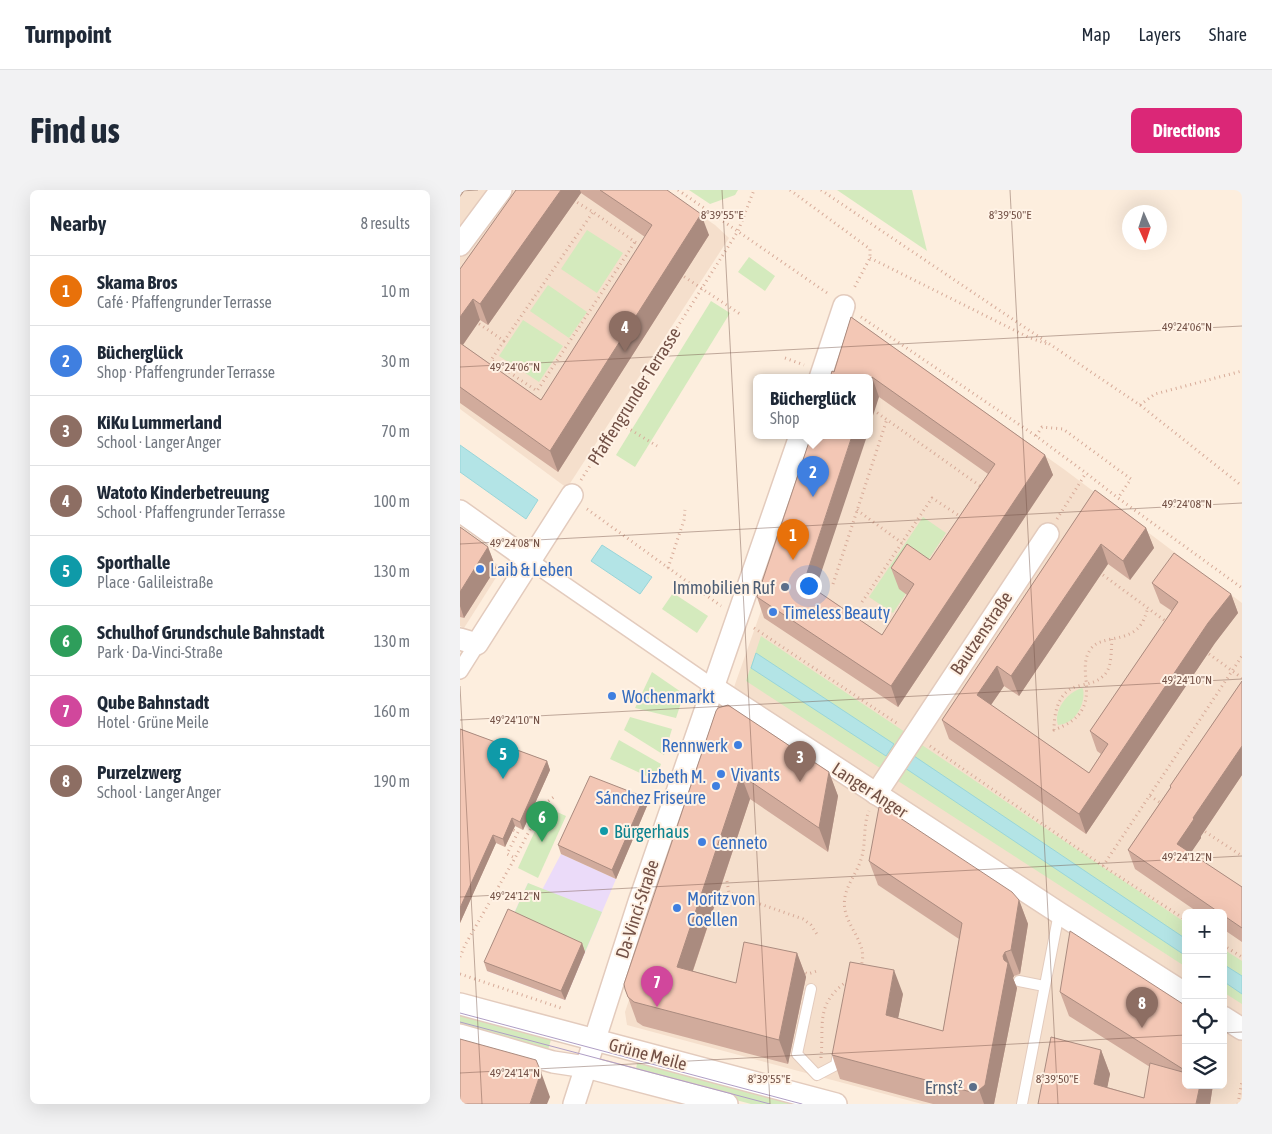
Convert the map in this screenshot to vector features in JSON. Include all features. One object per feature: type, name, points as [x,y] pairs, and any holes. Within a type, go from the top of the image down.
[{"type":"street","points":[[460,246],[501,190]]},
{"type":"street","points":[[821,374],[844,306]]},
{"type":"street","points":[[713,687],[799,439]]},
{"type":"street","points":[[460,671],[469,641],[530,561],[572,495]]},
{"type":"street","name":"Langer Anger","points":[[460,511],[713,687],[1182,991]]},
{"type":"street","name":"Bautzenstraße","points":[[876,794],[1048,534]]},
{"type":"street","name":"Da-Vinci-Straße","points":[[574,1104],[639,902],[713,687]]},
{"type":"street","name":"Grüne Meile","points":[[460,1004],[836,1104]]},
{"type":"street","points":[[1227,1020],[1242,1029]]},
{"type":"street","name":"Grüne Meile","points":[[460,1035],[553,1062],[586,1067],[727,1104]]},
{"type":"lane","points":[[1022,1104],[1059,913]]},
{"type":"lane","points":[[1019,981],[1044,986]]},
{"type":"lane","points":[[811,989],[797,1054],[817,1075],[836,1065],[839,1048]]},
{"type":"path","points":[[678,190],[844,306],[1036,436],[1242,588]]},
{"type":"path","name":"Pfaffengrunder Terrasse","points":[[572,495],[738,231],[754,190]]},
{"type":"path","points":[[790,190],[870,249],[870,258],[844,306]]},
{"type":"path","points":[[821,190],[1140,405],[1242,486]]},
{"type":"path","points":[[572,199],[643,248]]},
{"type":"path","points":[[593,212],[491,360],[537,391],[635,242]]},
{"type":"path","points":[[870,258],[1028,337],[1052,346]]},
{"type":"path","points":[[675,270],[740,314]]},
{"type":"path","points":[[474,320],[504,341]]},
{"type":"path","points":[[785,358],[792,362]]},
{"type":"path","points":[[1140,405],[1155,394],[1242,370]]},
{"type":"path","points":[[873,410],[989,492]]},
{"type":"path","points":[[833,584],[887,419]]},
{"type":"path","points":[[618,422],[657,446]]},
{"type":"path","points":[[1036,436],[1042,427],[1063,429],[1131,479],[1118,498]]},
{"type":"path","points":[[1048,534],[1086,473]]},
{"type":"path","points":[[976,494],[981,486]]},
{"type":"path","points":[[572,495],[581,505],[737,617],[914,734],[1103,866],[1182,917]]},
{"type":"path","points":[[862,602],[932,498],[961,518],[966,510]]},
{"type":"path","points":[[668,568],[685,510]]},
{"type":"path","points":[[857,510],[902,543]]},
{"type":"path","points":[[1095,569],[1171,625]]},
{"type":"path","points":[[1112,639],[1111,658],[1106,673],[1097,681],[1086,686],[1078,686],[1070,690],[1060,701],[1054,716],[1054,730],[1069,724],[1082,710],[1086,699],[1086,686],[1085,672],[1088,653],[1093,645],[1112,639],[1129,635],[1143,622],[1148,608]]},
{"type":"path","points":[[1202,648],[1242,678]]},
{"type":"path","points":[[1103,866],[1242,656]]},
{"type":"path","points":[[858,972],[863,953],[860,943],[850,926],[844,901],[846,889],[862,859],[866,818],[876,794]]},
{"type":"path","points":[[460,957],[543,805],[555,796]]},
{"type":"path","points":[[1150,796],[1167,807]]},
{"type":"path","points":[[506,835],[509,828],[518,832],[508,854],[515,858]]},
{"type":"path","points":[[1200,829],[1242,856]]},
{"type":"path","points":[[727,881],[729,893],[803,918],[811,925],[818,936]]},
{"type":"path","points":[[1227,948],[1242,957]]},
{"type":"path","points":[[795,964],[801,971],[808,974],[817,971]]},
{"type":"path","points":[[460,974],[567,1010]]},
{"type":"path","points":[[817,1075],[821,1056],[824,1009],[831,996],[840,986],[852,978]]},
{"type":"path","points":[[1238,1104],[1242,1081]]},
{"type":"shaded area","points":[[460,190],[663,190],[715,225],[729,238],[567,488],[460,409]]},
{"type":"shaded area","points":[[862,326],[1065,470],[1242,603],[1242,1104],[922,1104],[627,1025],[625,1012],[722,721],[822,439],[873,439],[873,374],[868,374]]},
{"type":"shaded area","points":[[460,537],[502,568],[464,628],[460,626]]},
{"type":"shaded area","points":[[561,854],[616,879],[565,1000],[487,971],[528,883],[542,890]]},
{"type":"green space","points":[[689,190],[738,190],[735,195],[710,204]]},
{"type":"green space","points":[[837,190],[912,190],[927,251]]},
{"type":"green space","points":[[587,230],[623,253],[597,293],[561,269]]},
{"type":"green space","points":[[749,257],[775,276],[765,291],[738,272]]},
{"type":"green space","points":[[548,285],[587,312],[569,338],[530,311]]},
{"type":"green space","points":[[711,301],[730,313],[635,467],[616,455]]},
{"type":"green space","points":[[523,320],[563,346],[539,382],[499,356]]},
{"type":"green space","points":[[923,517],[946,533],[893,613],[869,597]]},
{"type":"green space","points":[[673,593],[708,616],[697,633],[662,609]]},
{"type":"green space","points":[[761,636],[905,732],[880,768],[746,681]]},
{"type":"green space","points":[[652,672],[684,694],[676,718],[635,708]]},
{"type":"green space","points":[[1082,688],[1083,701],[1078,712],[1070,721],[1058,725],[1059,708],[1062,703],[1076,690]]},
{"type":"green space","points":[[630,717],[672,729],[664,755],[624,730]]},
{"type":"green space","points":[[619,740],[661,764],[655,780],[610,759]]},
{"type":"green space","points":[[922,745],[1182,920],[1182,964],[898,781]]},
{"type":"green space","points":[[546,807],[566,816],[538,878],[518,868]]},
{"type":"green space","points":[[528,883],[602,912],[585,952],[512,918]]},
{"type":"green space","points":[[1227,952],[1242,961],[1242,1004],[1227,995]]},
{"type":"green space","points":[[460,1008],[553,1033],[548,1050],[460,1026]]},
{"type":"green space","points":[[639,1055],[823,1104],[751,1104],[635,1073]]},
{"type":"water","points":[[460,445],[538,500],[526,519],[460,472]]},
{"type":"water","points":[[602,545],[652,577],[640,594],[591,561]]},
{"type":"water","points":[[756,653],[894,744],[886,756],[751,668]]},
{"type":"water","points":[[914,756],[1182,936],[1182,953],[905,768]]},
{"type":"water","points":[[1227,967],[1242,976],[1242,994],[1227,984]]},
{"type":"building","points":[[516,190],[561,190],[480,304],[473,299],[460,317],[460,269]]},
{"type":"building","points":[[600,190],[667,190],[701,214],[550,451],[460,387],[460,343],[541,400],[652,225]]},
{"type":"building","points":[[851,317],[1045,455],[891,686],[757,597],[810,439],[851,439],[804,582],[882,635],[914,584],[891,568],[907,544],[930,560],[995,464],[873,378],[873,374],[831,374],[832,371],[834,372]]},
{"type":"building","points":[[1095,490],[1146,528],[1123,561],[1101,544],[1011,676],[997,666],[977,695],[1089,773],[1108,744],[1090,731],[1178,602],[1152,583],[1174,553],[1231,594],[1208,623],[1079,814],[942,720]]},
{"type":"building","points":[[460,527],[488,547],[460,592]]},
{"type":"building","points":[[1242,681],[1242,746],[1177,844],[1242,887],[1242,928],[1227,918],[1227,909],[1214,909],[1128,850]]},
{"type":"building","points":[[728,705],[829,772],[819,828],[741,775],[677,967],[736,983],[744,942],[797,953],[779,1040],[634,1002],[628,997],[624,984],[716,711],[718,708]]},
{"type":"building","points":[[460,729],[547,761],[520,822],[512,818],[503,839],[493,835],[460,908]]},
{"type":"building","name":"Bürgerhaus","points":[[590,776],[644,797],[612,870],[558,845]]},
{"type":"building","points":[[879,807],[888,810],[1012,892],[1019,900],[1011,950],[1005,952],[1003,956],[1004,960],[1008,963],[985,1085],[979,1090],[971,1092],[832,1055],[850,962],[894,970],[886,1015],[943,1031],[962,923],[869,861]]},
{"type":"building","points":[[508,909],[582,943],[561,991],[484,962]]},
{"type":"building","points":[[1070,931],[1182,1003],[1182,1068],[1060,992]]},
{"type":"building","points":[[1051,1037],[1101,1050],[1094,1084],[1144,1098],[1150,1063],[1182,1072],[1182,1089],[1199,1089],[1196,1104],[1038,1104]]},
{"type":"building","points":[[460,1039],[536,1060],[541,1072],[530,1104],[460,1104]]},
{"type":"tram line","points":[[460,1013],[802,1104]]},
{"type":"tram line","points":[[460,1022],[770,1104]]},
{"type":"place","name":"Watoto Kinderbetreuung","points":[[625,352]]},
{"type":"place","name":"Bücherglück","points":[[813,497]]},
{"type":"place","name":"Skama Bros","points":[[793,560]]},
{"type":"place","name":"Laib & Leben","points":[[480,569]]},
{"type":"place","name":"Immobilien Ruf","points":[[785,587]]},
{"type":"place","name":"Timeless Beauty","points":[[773,612]]},
{"type":"place","name":"Wochenmarkt","points":[[612,696]]},
{"type":"place","name":"Rennwerk","points":[[738,745]]},
{"type":"place","name":"Vivants","points":[[721,774]]},
{"type":"place","name":"Sporthalle","points":[[503,779]]},
{"type":"place","name":"KiKu Lummerland","points":[[800,782]]},
{"type":"place","name":"Lizbeth M. Sánchez Friseure","points":[[716,786]]},
{"type":"place","name":"Bürgerhaus","points":[[604,831]]},
{"type":"place","name":"Schulhof Grundschule Bahnstadt","points":[[542,842]]},
{"type":"place","name":"Cenneto","points":[[702,842]]},
{"type":"place","name":"Moritz von Coellen","points":[[677,908]]},
{"type":"place","name":"Qube Bahnstadt","points":[[657,1007]]},
{"type":"place","name":"Purzelzwerg","points":[[1142,1028]]},
{"type":"place","name":"Ernst²","points":[[973,1087]]}]
